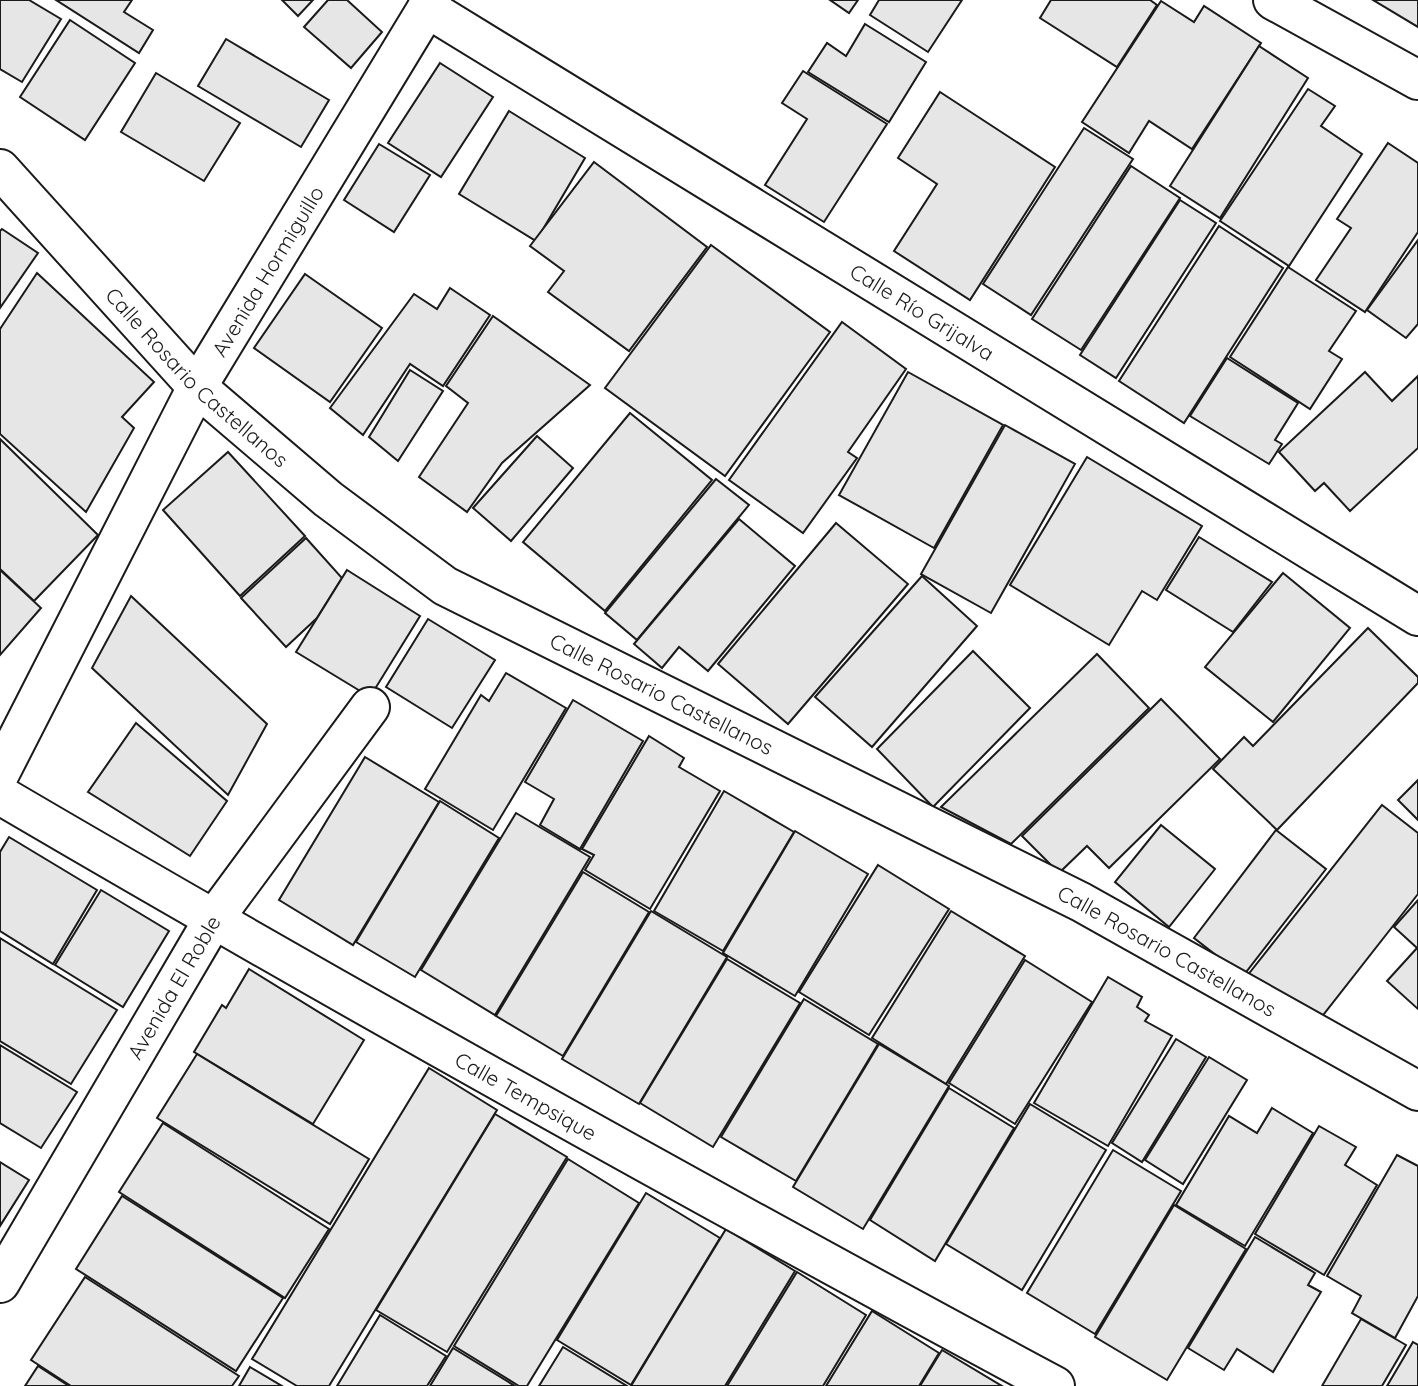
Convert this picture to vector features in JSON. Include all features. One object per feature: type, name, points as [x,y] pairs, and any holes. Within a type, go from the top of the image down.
[{"type":"street","points":[[1273,0],[1418,80]]},
{"type":"street","name":"Avenida Hormiguillo","points":[[0,773],[197,387],[429,4]]},
{"type":"street","name":"Calle Río Grijalva","points":[[429,4],[1418,616]]},
{"type":"street","name":"Calle Rosario Castellanos","points":[[0,169],[197,387],[328,499],[445,586],[1081,902],[1418,1091]]},
{"type":"street","name":"Avenida El Roble","points":[[0,1283],[213,920],[370,707]]},
{"type":"street","name":"Calle Tempsique","points":[[0,795],[213,920],[799,1248],[1055,1386]]},
{"type":"building","points":[[0,0],[29,0],[61,19],[22,82],[0,69]]},
{"type":"building","points":[[56,0],[132,0],[124,12],[153,30],[139,53]]},
{"type":"building","points":[[282,0],[313,0],[298,16]]},
{"type":"building","points":[[328,0],[347,0],[382,32],[351,68],[304,27]]},
{"type":"building","points":[[830,0],[858,0],[849,13]]},
{"type":"building","points":[[879,0],[962,0],[928,52],[870,15]]},
{"type":"building","points":[[1051,0],[1150,0],[1157,5],[1117,67],[1040,18]]},
{"type":"building","points":[[1373,0],[1418,0],[1418,27]]},
{"type":"building","points":[[1161,1],[1194,22],[1204,6],[1261,43],[1192,149],[1149,121],[1129,153],[1082,122]]},
{"type":"building","points":[[70,20],[135,63],[85,140],[20,97]]},
{"type":"building","points":[[865,24],[926,62],[889,122],[808,72],[827,43],[846,56]]},
{"type":"building","points":[[226,39],[329,100],[301,147],[198,86]]},
{"type":"building","points":[[1259,46],[1308,78],[1220,218],[1170,186]]},
{"type":"building","points":[[440,63],[493,97],[441,177],[388,143]]},
{"type":"building","points":[[803,71],[887,124],[824,222],[765,185],[807,119],[782,103]]},
{"type":"building","points":[[156,73],[240,123],[204,181],[121,132]]},
{"type":"building","points":[[1308,89],[1335,106],[1321,126],[1362,154],[1289,266],[1220,221]]},
{"type":"building","points":[[940,92],[1055,167],[970,300],[894,251],[937,184],[898,158]]},
{"type":"building","points":[[509,111],[585,158],[536,241],[459,194]]},
{"type":"building","points":[[1084,128],[1133,159],[1031,315],[983,284]]},
{"type":"building","points":[[1388,143],[1418,163],[1418,232],[1365,312],[1316,280],[1351,228],[1337,219]]},
{"type":"building","points":[[379,144],[430,175],[394,232],[344,200]]},
{"type":"building","points":[[594,162],[707,247],[629,351],[548,292],[564,271],[530,246]]},
{"type":"building","points":[[1131,166],[1180,198],[1081,350],[1032,319]]},
{"type":"building","points":[[1180,200],[1216,223],[1116,378],[1080,355]]},
{"type":"building","points":[[1219,226],[1283,268],[1184,423],[1119,381]]},
{"type":"building","points":[[2,229],[38,253],[0,308],[0,231]]},
{"type":"building","points":[[1418,240],[1418,324],[1406,338],[1367,310]]},
{"type":"building","points":[[711,245],[830,332],[725,476],[605,388]]},
{"type":"building","points":[[1288,267],[1356,311],[1329,351],[1342,359],[1310,409],[1230,357]]},
{"type":"building","points":[[37,273],[154,382],[122,417],[134,428],[86,512],[0,434],[0,329]]},
{"type":"building","points":[[305,274],[382,328],[330,402],[254,348]]},
{"type":"building","points":[[450,288],[490,315],[443,386],[410,364],[363,435],[330,408],[414,294],[437,309]]},
{"type":"building","points":[[493,316],[590,385],[502,463],[467,512],[419,477],[468,403],[446,386]]},
{"type":"building","points":[[842,322],[906,369],[848,452],[857,458],[803,533],[729,480]]},
{"type":"building","points":[[1227,358],[1298,403],[1275,440],[1282,444],[1269,464],[1190,416]]},
{"type":"building","points":[[410,370],[443,391],[398,461],[369,437]]},
{"type":"building","points":[[908,372],[1003,425],[934,548],[839,495]]},
{"type":"building","points":[[1365,372],[1392,401],[1418,376],[1418,448],[1350,511],[1324,483],[1315,491],[1279,452]]},
{"type":"building","points":[[630,413],[712,480],[605,611],[523,542]]},
{"type":"building","points":[[1005,425],[1075,464],[991,613],[921,574]]},
{"type":"building","points":[[537,436],[573,468],[511,541],[473,508]]},
{"type":"building","points":[[0,439],[98,535],[34,601],[0,569]]},
{"type":"building","points":[[228,452],[305,536],[240,596],[163,510]]},
{"type":"building","points":[[1087,457],[1202,526],[1157,600],[1142,591],[1109,645],[1010,585]]},
{"type":"building","points":[[716,479],[749,505],[637,640],[605,613]]},
{"type":"building","points":[[739,519],[795,566],[708,671],[679,647],[662,668],[634,644]]},
{"type":"building","points":[[836,523],[908,584],[788,724],[718,664]]},
{"type":"building","points":[[1199,537],[1272,582],[1233,632],[1166,590]]},
{"type":"building","points":[[306,538],[342,578],[317,618],[286,647],[241,598]]},
{"type":"building","points":[[0,570],[41,608],[0,655]]},
{"type":"building","points":[[347,570],[420,616],[370,697],[296,652]]},
{"type":"building","points":[[1283,573],[1350,628],[1273,722],[1205,667]]},
{"type":"building","points":[[922,576],[977,626],[872,747],[815,697]]},
{"type":"building","points":[[131,596],[267,724],[228,795],[92,668]]},
{"type":"building","points":[[428,619],[495,660],[452,728],[386,687]]},
{"type":"building","points":[[1368,628],[1418,677],[1418,683],[1277,830],[1213,769],[1244,737],[1253,746]]},
{"type":"building","points":[[973,651],[1030,708],[933,807],[877,749]]},
{"type":"building","points":[[1097,654],[1149,708],[1011,844],[941,807]]},
{"type":"building","points":[[506,673],[566,708],[493,830],[425,789],[481,695],[489,701]]},
{"type":"building","points":[[1161,699],[1220,759],[1109,868],[1087,846],[1059,873],[1022,836]]},
{"type":"building","points":[[573,700],[643,741],[580,849],[540,825],[554,799],[525,782]]},
{"type":"building","points":[[136,723],[227,801],[190,856],[88,792]]},
{"type":"building","points":[[649,736],[684,758],[679,767],[720,791],[650,909],[585,870],[594,855],[582,849]]},
{"type":"building","points":[[365,757],[439,802],[353,945],[279,900]]},
{"type":"building","points":[[1418,780],[1418,820],[1398,800]]},
{"type":"building","points":[[724,791],[794,832],[723,951],[654,911]]},
{"type":"building","points":[[440,801],[499,838],[415,977],[356,942]]},
{"type":"building","points":[[1382,805],[1418,833],[1418,894],[1313,1028],[1247,976]]},
{"type":"building","points":[[516,813],[590,857],[495,1015],[421,970]]},
{"type":"building","points":[[1161,825],[1215,869],[1169,927],[1115,882]]},
{"type":"building","points":[[1276,830],[1326,869],[1243,976],[1194,938]]},
{"type":"building","points":[[795,831],[868,874],[795,996],[723,953]]},
{"type":"building","points":[[9,837],[97,890],[53,964],[0,931],[0,852]]},
{"type":"building","points":[[878,865],[949,909],[869,1035],[799,992]]},
{"type":"building","points":[[583,872],[649,912],[563,1056],[496,1016]]},
{"type":"building","points":[[101,890],[169,931],[123,1007],[55,965]]},
{"type":"building","points":[[1418,900],[1418,1009],[1387,981],[1417,948],[1394,927]]},
{"type":"building","points":[[651,911],[727,957],[639,1104],[562,1059]]},
{"type":"building","points":[[951,911],[1025,956],[946,1084],[872,1038]]},
{"type":"building","points":[[0,938],[117,1010],[71,1084],[0,1041]]},
{"type":"building","points":[[727,959],[800,1003],[713,1147],[640,1103]]},
{"type":"building","points":[[1025,960],[1092,1002],[1015,1124],[949,1083]]},
{"type":"building","points":[[249,969],[364,1040],[313,1124],[194,1052],[222,1005],[226,1008]]},
{"type":"building","points":[[1108,977],[1142,997],[1137,1007],[1149,1015],[1145,1021],[1172,1036],[1108,1146],[1034,1103]]},
{"type":"building","points":[[804,999],[878,1044],[796,1181],[721,1137]]},
{"type":"building","points":[[1176,1039],[1206,1057],[1142,1162],[1112,1143]]},
{"type":"building","points":[[879,1044],[949,1086],[863,1229],[793,1187]]},
{"type":"building","points":[[0,1045],[77,1092],[41,1148],[0,1123]]},
{"type":"building","points":[[197,1054],[369,1159],[330,1224],[157,1118]]},
{"type":"building","points":[[1209,1057],[1247,1080],[1183,1184],[1145,1160]]},
{"type":"building","points":[[429,1068],[497,1110],[329,1386],[297,1386],[252,1359]]},
{"type":"building","points":[[949,1088],[1014,1128],[935,1261],[870,1220]]},
{"type":"building","points":[[1030,1104],[1106,1150],[1022,1290],[946,1244]]},
{"type":"building","points":[[1272,1108],[1313,1133],[1245,1246],[1176,1205],[1229,1116],[1257,1133]]},
{"type":"building","points":[[495,1114],[567,1157],[447,1352],[376,1310]]},
{"type":"building","points":[[163,1123],[329,1229],[285,1298],[119,1192]]},
{"type":"building","points":[[1319,1126],[1356,1147],[1345,1165],[1377,1185],[1324,1275],[1255,1234]]},
{"type":"building","points":[[1113,1150],[1181,1191],[1095,1334],[1027,1293]]},
{"type":"building","points":[[1397,1155],[1418,1166],[1418,1296],[1395,1338],[1352,1313],[1361,1296],[1327,1276]]},
{"type":"building","points":[[568,1159],[639,1203],[527,1386],[519,1386],[454,1346]]},
{"type":"building","points":[[0,1162],[29,1180],[0,1226]]},
{"type":"building","points":[[646,1193],[720,1238],[631,1385],[557,1340]]},
{"type":"building","points":[[122,1196],[283,1298],[236,1371],[76,1269]]},
{"type":"building","points":[[1174,1205],[1246,1249],[1167,1380],[1095,1337]]},
{"type":"building","points":[[726,1229],[795,1271],[725,1386],[631,1386]]},
{"type":"building","points":[[1255,1237],[1315,1273],[1308,1285],[1321,1292],[1273,1372],[1237,1349],[1224,1370],[1188,1348]]},
{"type":"building","points":[[797,1272],[866,1315],[823,1386],[727,1386]]},
{"type":"building","points":[[85,1277],[239,1376],[232,1386],[71,1386],[31,1360]]},
{"type":"building","points":[[872,1311],[939,1353],[919,1386],[826,1386]]},
{"type":"building","points":[[380,1315],[446,1356],[427,1386],[337,1386]]},
{"type":"building","points":[[1361,1319],[1406,1345],[1382,1386],[1322,1386]]},
{"type":"building","points":[[1413,1342],[1418,1345],[1418,1386],[1387,1386]]},
{"type":"building","points":[[563,1347],[627,1386],[539,1386]]},
{"type":"building","points":[[453,1348],[515,1386],[430,1386]]},
{"type":"building","points":[[942,1350],[1002,1386],[920,1386]]},
{"type":"building","points":[[38,1366],[69,1386],[25,1386]]},
{"type":"building","points":[[250,1367],[282,1386],[239,1386]]}]
